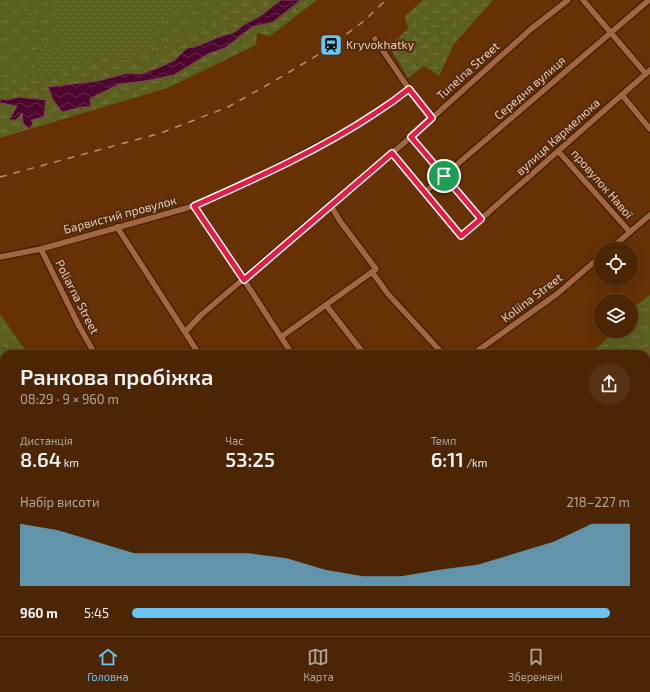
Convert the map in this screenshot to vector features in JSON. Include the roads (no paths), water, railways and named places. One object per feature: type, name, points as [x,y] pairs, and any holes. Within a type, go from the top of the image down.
[{"type":"street","name":"Tunelna Street","points":[[185,332],[202,315],[411,137],[531,29],[568,0]]},
{"type":"street","points":[[583,0],[610,33],[648,72]]},
{"type":"street","name":"Середня вулиця","points":[[425,192],[648,0]]},
{"type":"street","points":[[376,39],[409,89],[432,118]]},
{"type":"street","name":"вулиця Кармелюка","points":[[425,192],[461,236],[648,72]]},
{"type":"street","name":"Барвистий провулок","points":[[0,256],[41,249],[194,206],[266,174],[348,130],[378,112],[409,89]]},
{"type":"street","points":[[622,95],[650,129]]},
{"type":"street","points":[[411,137],[481,219]]},
{"type":"street","name":"провулок Навої","points":[[558,151],[630,232]]},
{"type":"street","points":[[392,153],[425,192]]},
{"type":"street","points":[[194,206],[289,350]]},
{"type":"street","points":[[281,338],[376,269],[340,221],[331,206]]},
{"type":"street","points":[[618,242],[650,214]]},
{"type":"street","points":[[118,227],[196,350]]},
{"type":"street","name":"Poliarna Street","points":[[41,249],[79,326],[93,350]]},
{"type":"street","name":"Koliina Street","points":[[479,350],[557,294],[594,262]]},
{"type":"street","points":[[372,272],[388,294],[439,350]]},
{"type":"street","points":[[326,305],[361,350]]},
{"type":"water","points":[[281,0],[301,0],[273,22],[252,27],[225,48],[208,54],[174,75],[145,81],[119,84],[90,99],[91,107],[82,107],[62,112],[53,100],[48,87],[98,81],[128,73],[141,74],[158,68],[175,60],[187,48],[195,47],[235,32],[245,24],[259,17]]},
{"type":"water","points":[[18,97],[46,100],[44,117],[31,120],[33,124],[29,129],[23,123],[22,113],[16,120],[9,120],[17,106],[0,103],[0,99],[7,100]]},
{"type":"railway","points":[[0,177],[161,133],[228,107],[321,53],[364,21],[386,0]]},
{"type":"place","name":"Kryvokhatky","points":[[331,45]]}]
